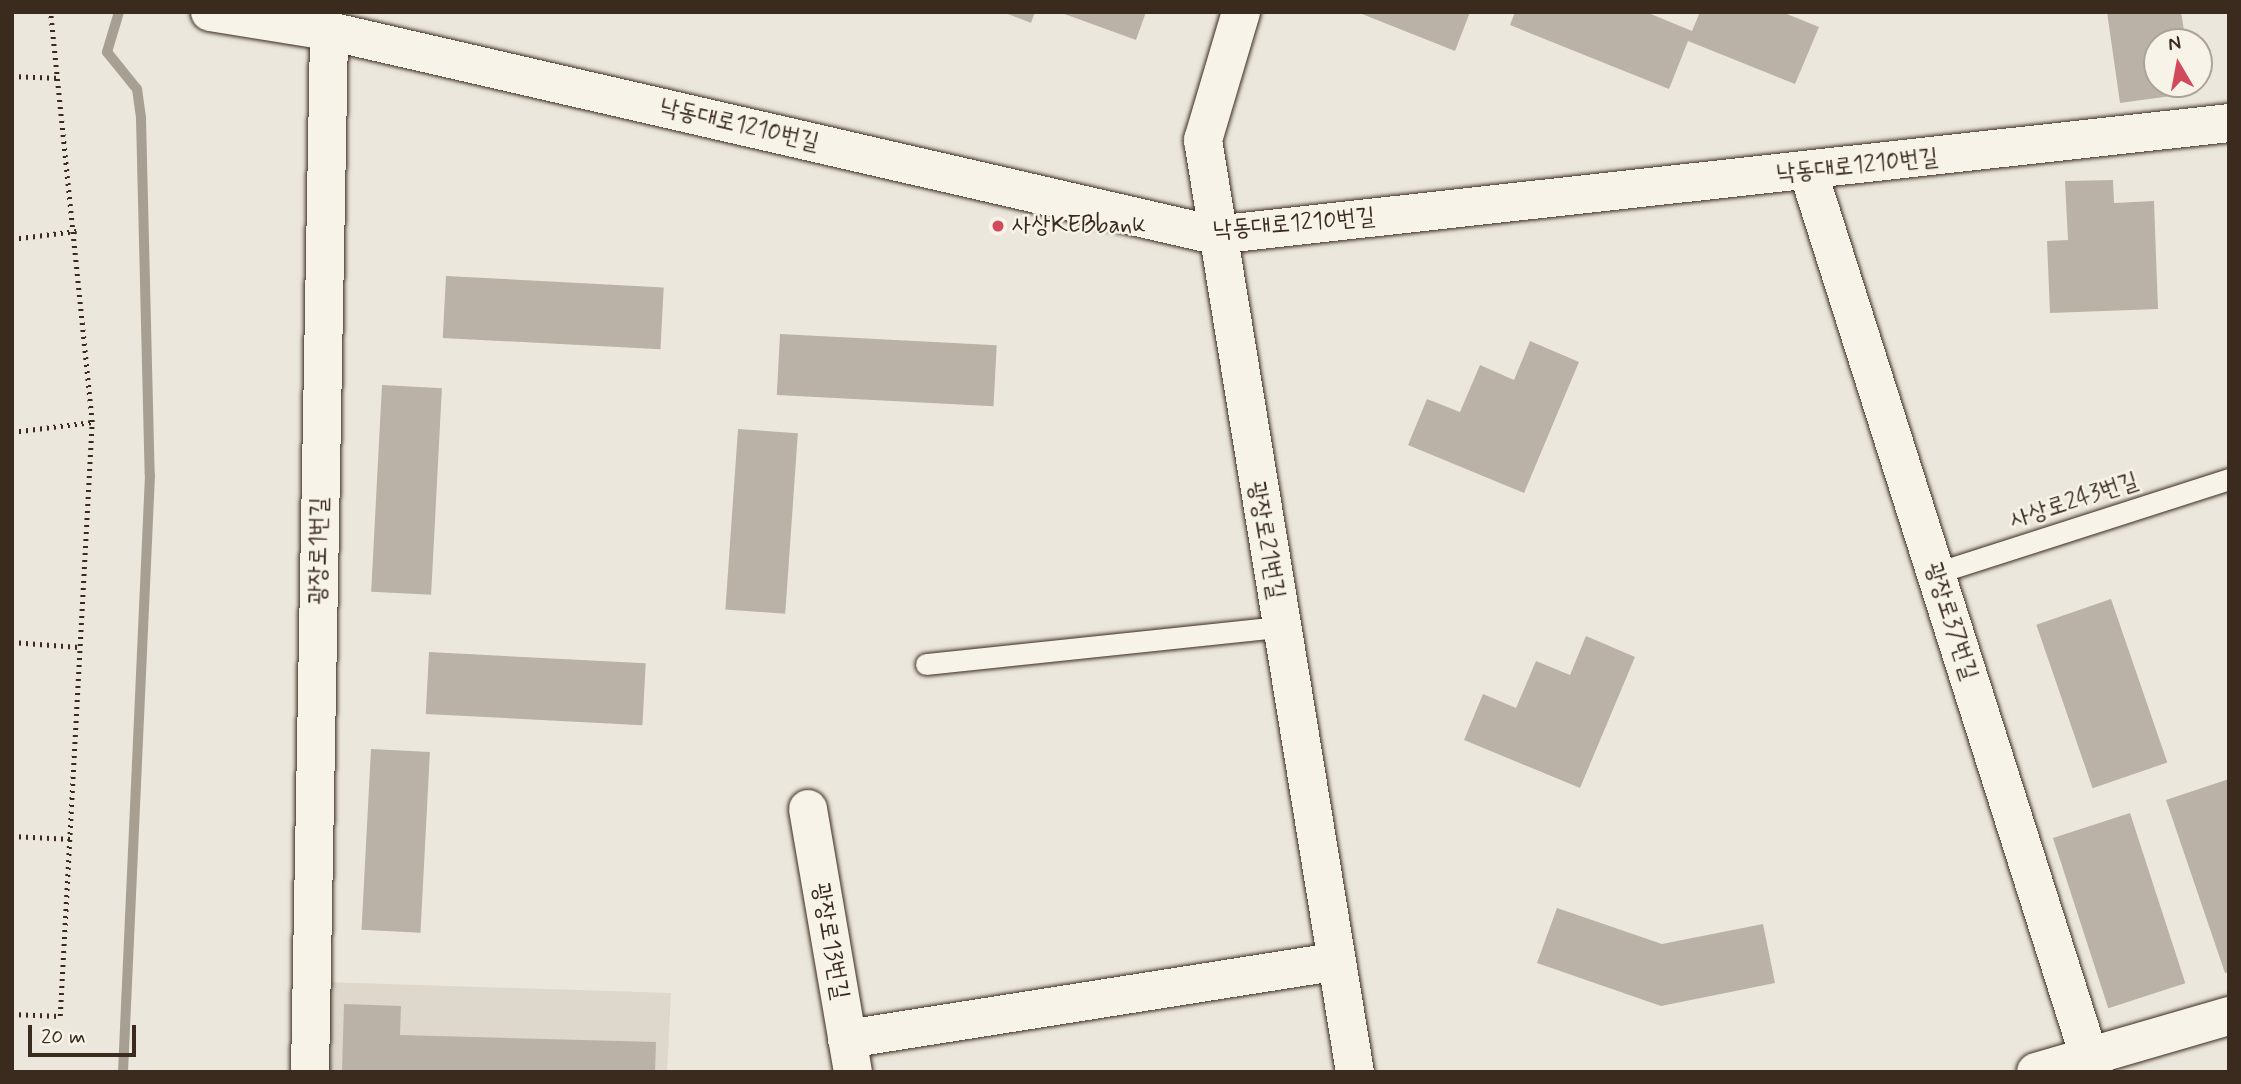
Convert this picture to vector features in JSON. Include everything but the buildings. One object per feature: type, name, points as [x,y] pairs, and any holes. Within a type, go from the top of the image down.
[{"type":"street","name":"낙동대로1210번길","points":[[210,12],[328,31],[1215,235],[2229,123]]},
{"type":"street","name":"광장로21번길","points":[[1241,12],[1203,140],[1215,235],[1355,1072]]},
{"type":"street","name":"광장로1번길","points":[[310,1072],[328,31]]},
{"type":"street","name":"광장로37번길","points":[[1808,171],[2092,1064]]},
{"type":"street","name":"광장로13번길","points":[[808,809],[850,1055]]},
{"type":"street","points":[[850,1055],[1337,961]]},
{"type":"street","points":[[2036,1072],[2092,1064],[2229,1016]]},
{"type":"lane","name":"사상로243번길","points":[[1936,573],[2229,479]]},
{"type":"lane","points":[[926,664],[1281,628]]},
{"type":"path","points":[[12,1014],[60,1016],[72,839],[79,647],[92,422],[77,231],[50,12]]},
{"type":"path","points":[[12,76],[60,78]]},
{"type":"path","points":[[12,239],[77,231]]},
{"type":"path","points":[[12,432],[92,422]]},
{"type":"path","points":[[12,642],[79,647]]},
{"type":"path","points":[[12,836],[72,839]]},
{"type":"shaded area","points":[[325,982],[671,993],[667,1072],[310,1072]]},
{"type":"waterway","points":[[119,12],[107,52],[137,89],[141,119],[150,475],[123,1072]]},
{"type":"place","name":"사상KEBbank","points":[[998,226]]}]
